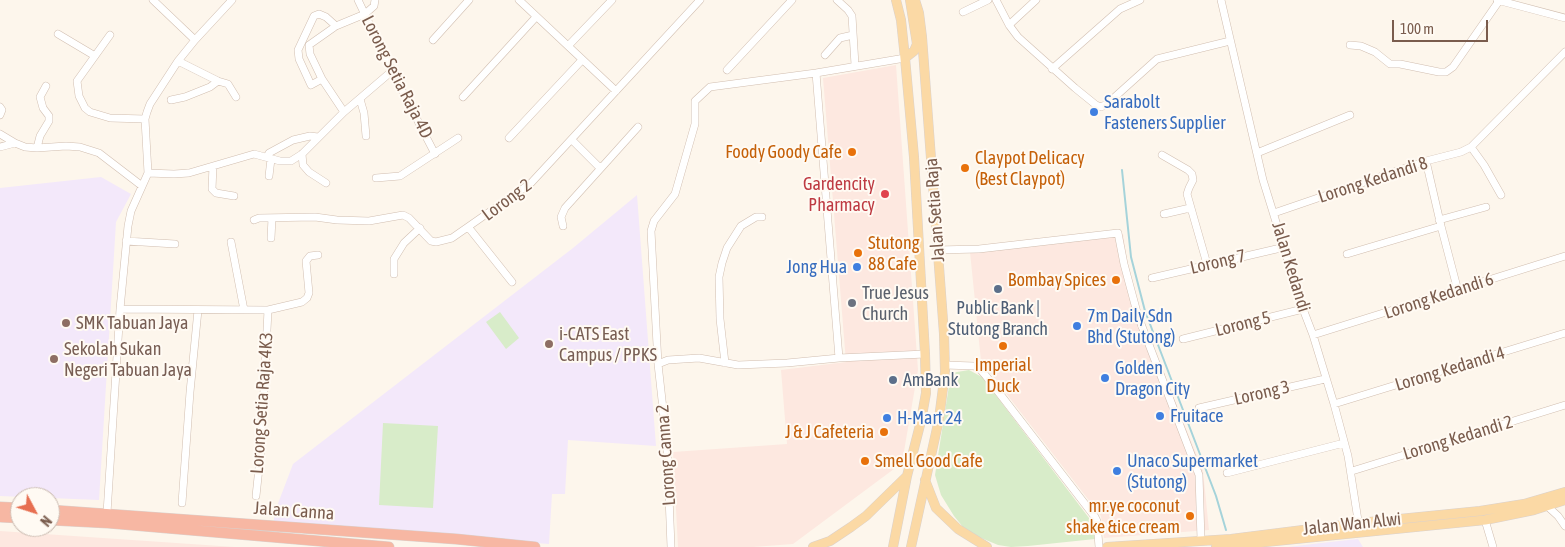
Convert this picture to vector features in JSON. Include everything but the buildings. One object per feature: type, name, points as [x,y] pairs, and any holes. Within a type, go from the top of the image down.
[{"type":"highway","name":"Jalan Canna","points":[[60,511],[456,539],[535,547]]},
{"type":"highway","name":"Jalan Canna","points":[[60,521],[389,547]]},
{"type":"main road","name":"Jalan Setia Raja","points":[[893,547],[926,393],[914,157],[901,20],[896,0]]},
{"type":"main road","points":[[901,20],[905,13],[903,0]]},
{"type":"main road","points":[[905,58],[914,51],[917,44],[910,0]]},
{"type":"main road","name":"Jalan Setia Raja","points":[[911,547],[939,419],[945,365],[922,37],[919,13],[915,0]]},
{"type":"main road","points":[[922,292],[925,256],[928,252],[937,250]]},
{"type":"main road","points":[[813,547],[830,541],[866,516],[907,476]]},
{"type":"main road","points":[[925,480],[936,508],[958,530],[987,547]]},
{"type":"main road","name":"Jalan Wan Alwi","points":[[1224,543],[1359,523],[1488,510],[1524,504],[1565,492]]},
{"type":"main road","name":"Jalan Wan Alwi","points":[[1107,547],[1201,540],[1224,543],[1360,533],[1485,520],[1565,500]]},
{"type":"street","points":[[153,0],[195,40]]},
{"type":"street","points":[[107,513],[126,241],[131,211],[148,173],[145,119],[150,104],[178,61],[232,0]]},
{"type":"street","name":"Lorong Setia Raja 4D","points":[[358,0],[435,154]]},
{"type":"street","points":[[344,112],[322,80],[310,54],[309,45],[336,26],[365,14],[374,6],[375,0]]},
{"type":"street","points":[[433,40],[469,0]]},
{"type":"street","points":[[568,46],[612,0]]},
{"type":"street","name":"Lorong 2","points":[[254,220],[259,218],[315,216],[337,220],[369,221],[403,215],[420,228],[431,241],[436,242],[452,238],[531,183],[700,0]]},
{"type":"street","points":[[727,70],[792,0]]},
{"type":"street","points":[[837,0],[850,13],[852,20],[855,65]]},
{"type":"street","points":[[963,12],[988,0]]},
{"type":"street","points":[[996,0],[1018,37],[1096,105],[1101,106],[1107,104],[1157,59],[1230,42]]},
{"type":"street","points":[[1009,24],[1036,0]]},
{"type":"street","points":[[1052,68],[1120,9],[1140,0]]},
{"type":"street","name":"Jalan Kedandi","points":[[1221,0],[1256,153],[1334,404],[1352,472],[1360,533]]},
{"type":"street","points":[[1350,46],[1361,46],[1376,52],[1390,64],[1446,72],[1453,67],[1498,0],[1565,18]]},
{"type":"street","points":[[523,1],[536,17],[616,91]]},
{"type":"street","points":[[322,80],[311,85],[299,59],[298,50],[314,16],[319,14],[326,17],[336,26]]},
{"type":"street","points":[[463,97],[536,17]]},
{"type":"street","points":[[58,34],[95,56]]},
{"type":"street","points":[[110,35],[77,81],[79,96],[90,112],[110,118],[145,119]]},
{"type":"street","points":[[825,55],[840,38],[853,35]]},
{"type":"street","points":[[1501,195],[1472,147],[1564,56]]},
{"type":"street","name":"Lorong Canna 2","points":[[671,547],[667,445],[658,364],[651,231],[654,221],[675,194],[695,124],[695,101],[710,87],[816,73],[905,58]]},
{"type":"street","points":[[509,138],[582,60]]},
{"type":"street","points":[[178,61],[228,84],[236,97]]},
{"type":"street","points":[[148,173],[189,173],[254,154],[291,161],[302,154],[344,112],[392,70]]},
{"type":"street","points":[[816,73],[839,358]]},
{"type":"street","points":[[171,100],[185,98],[218,81]]},
{"type":"street","points":[[37,148],[40,136],[49,121],[49,116],[42,108],[41,100],[41,94],[46,86]]},
{"type":"street","points":[[360,99],[366,136]]},
{"type":"street","points":[[0,107],[2,110],[0,115]]},
{"type":"street","points":[[1256,153],[1350,115]]},
{"type":"street","points":[[563,226],[560,217],[565,208],[638,127]]},
{"type":"street","points":[[0,134],[15,143],[37,148],[80,147],[99,153],[142,186]]},
{"type":"street","points":[[269,176],[269,153],[293,140],[310,136],[318,137]]},
{"type":"street","points":[[376,178],[398,177],[458,138]]},
{"type":"street","points":[[572,140],[600,168]]},
{"type":"street","points":[[0,147],[15,143]]},
{"type":"street","name":"Lorong Kedandi 8","points":[[1274,213],[1472,147]]},
{"type":"street","points":[[302,154],[303,165],[309,172],[326,183]]},
{"type":"street","points":[[1162,155],[1192,174],[1193,180],[1188,191],[1190,208],[1207,264]]},
{"type":"street","points":[[1426,161],[1458,291]]},
{"type":"street","points":[[213,166],[212,189],[216,193],[234,196]]},
{"type":"street","points":[[1347,254],[1486,207]]},
{"type":"street","points":[[1164,214],[1190,208]]},
{"type":"street","points":[[725,363],[720,319],[719,277],[722,263],[727,248],[741,226],[750,219],[762,217]]},
{"type":"street","points":[[271,238],[272,218]]},
{"type":"street","points":[[394,274],[394,259],[404,243],[420,228]]},
{"type":"street","points":[[468,228],[512,282]]},
{"type":"street","points":[[937,250],[979,249],[1118,233],[1121,252],[1138,316],[1199,475],[1201,540]]},
{"type":"street","points":[[126,241],[175,244]]},
{"type":"street","points":[[231,242],[244,310]]},
{"type":"street","name":"Lorong 7","points":[[1152,278],[1285,247]]},
{"type":"street","points":[[120,308],[268,310],[302,302],[309,293],[306,261],[310,256],[318,255]]},
{"type":"street","name":"Lorong Kedandi 6","points":[[1313,336],[1565,256]]},
{"type":"street","name":"Lorong 5","points":[[1184,339],[1303,309]]},
{"type":"street","points":[[182,503],[198,310]]},
{"type":"street","name":"Lorong Setia Raja 4K3","points":[[256,496],[261,449],[268,310]]},
{"type":"street","name":"Lorong Kedandi 4","points":[[1334,404],[1565,333]]},
{"type":"street","points":[[658,364],[668,360],[699,358],[738,365],[925,354]]},
{"type":"street","points":[[658,356],[668,360]]},
{"type":"street","points":[[945,365],[974,366],[979,368],[986,376],[1095,517],[1098,526],[1099,547]]},
{"type":"street","name":"Lorong 3","points":[[1199,408],[1326,378]]},
{"type":"street","name":"Lorong Kedandi 2","points":[[1352,472],[1565,405]]},
{"type":"street","points":[[1227,473],[1344,443]]},
{"type":"street","points":[[1547,506],[1565,526]]},
{"type":"street","points":[[1485,520],[1493,547]]},
{"type":"shaded area","points":[[896,65],[918,370],[902,463],[793,544],[753,547],[678,547],[673,452],[787,444],[781,370],[846,362],[823,78]]},
{"type":"shaded area","name":"Sekolah Sukan Negeri Tabuan Jaya","points":[[101,177],[131,194],[116,222],[99,500],[60,498],[60,487],[10,487],[10,496],[0,496],[0,188]]},
{"type":"shaded area","name":"i-CATS East Campus / PPKS","points":[[637,195],[656,446],[568,440],[565,494],[552,494],[549,544],[274,522],[274,514],[293,464],[573,248]]},
{"type":"shaded area","points":[[1123,234],[1128,267],[1141,316],[1203,471],[1209,530],[1104,538],[1101,516],[981,361],[970,252]]},
{"type":"shaded area","points":[[0,531],[10,532],[10,537],[60,537],[60,535],[235,547],[0,547]]},
{"type":"shaded area","points":[[1358,539],[1363,547],[1288,547],[1321,543]]},
{"type":"green space","points":[[500,312],[519,338],[506,349],[486,322]]},
{"type":"green space","points":[[969,370],[982,377],[1089,518],[1094,525],[1095,539],[1028,546],[1011,547],[998,545],[974,535],[963,527],[954,516],[941,495],[935,475],[951,373]]},
{"type":"green space","points":[[383,423],[438,426],[433,508],[379,505]]},
{"type":"waterway","points":[[1122,170],[1131,257],[1145,311],[1216,496],[1226,530]]},
{"type":"place","name":"Sarabolt Fasteners Supplier","points":[[1094,112]]},
{"type":"place","name":"Foody Goody Cafe","points":[[852,152]]},
{"type":"place","name":"Claypot Delicacy (Best Claypot)","points":[[965,168]]},
{"type":"place","name":"Gardencity Pharmacy","points":[[885,194]]},
{"type":"place","name":"Stutong 88 Cafe","points":[[858,253]]},
{"type":"place","name":"Jong Hua","points":[[857,267]]},
{"type":"place","name":"Bombay Spices","points":[[1116,280]]},
{"type":"place","name":"Public Bank | Stutong Branch","points":[[998,289]]},
{"type":"place","name":"True Jesus Church","points":[[852,303]]},
{"type":"place","name":"SMK Tabuan Jaya","points":[[66,323]]},
{"type":"place","name":"7m Daily Sdn Bhd (Stutong)","points":[[1077,326]]},
{"type":"place","name":"i-CATS East Campus / PPKS","points":[[549,344]]},
{"type":"place","name":"Imperial Duck","points":[[1003,346]]},
{"type":"place","name":"Sekolah Sukan Negeri Tabuan Jaya","points":[[54,359]]},
{"type":"place","name":"Golden Dragon City","points":[[1105,378]]},
{"type":"place","name":"AmBank","points":[[893,380]]},
{"type":"place","name":"Fruitace","points":[[1160,416]]},
{"type":"place","name":"H-Mart 24","points":[[887,418]]},
{"type":"place","name":"J & J Cafeteria","points":[[884,432]]},
{"type":"place","name":"Smell Good Cafe","points":[[865,461]]},
{"type":"place","name":"Unaco Supermarket (Stutong)","points":[[1117,471]]},
{"type":"place","name":"mr.ye coconut shake &ice cream","points":[[1190,516]]}]
